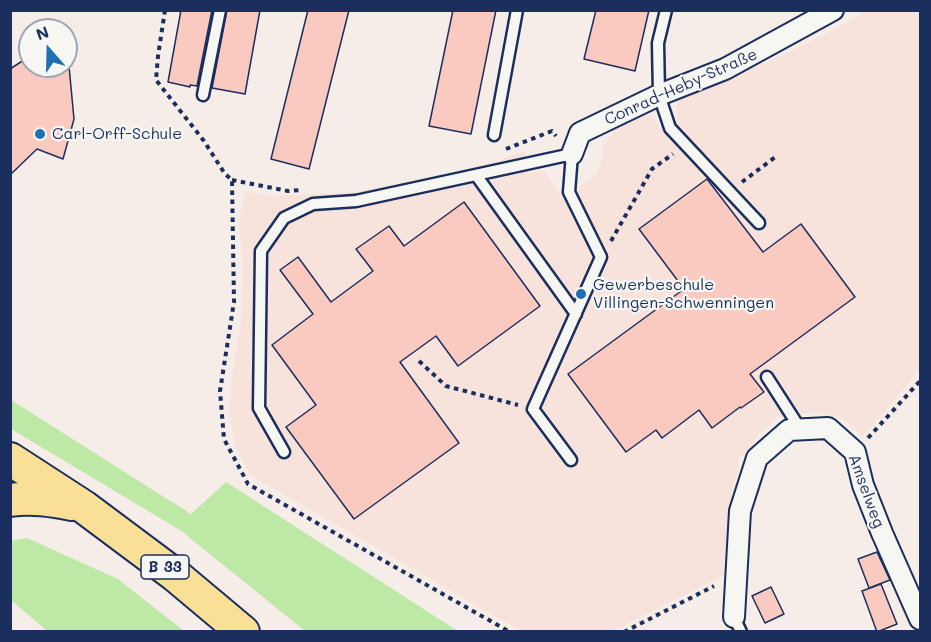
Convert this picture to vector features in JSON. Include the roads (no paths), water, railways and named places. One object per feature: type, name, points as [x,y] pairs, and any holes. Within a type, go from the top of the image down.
[{"type":"main road","name":"B 33","points":[[10,459],[84,507],[174,575],[243,632]]},
{"type":"main road","points":[[10,500],[44,499],[84,507]]},
{"type":"street","name":"Conrad-Heby-Straße","points":[[572,154],[580,133],[659,95],[726,69],[816,16],[833,10]]},
{"type":"street","name":"Amselweg","points":[[738,624],[736,575],[740,511],[757,458],[789,430],[828,428],[855,452],[863,485],[921,619]]},
{"type":"lane","points":[[203,95],[220,10]]},
{"type":"lane","points":[[494,135],[517,10]]},
{"type":"lane","points":[[666,10],[658,43],[659,95],[670,128],[759,223]]},
{"type":"lane","points":[[285,452],[259,408],[261,251],[284,218],[314,204],[356,201],[572,154],[569,192],[601,257],[533,409],[570,460]]},
{"type":"lane","points":[[476,175],[576,314]]},
{"type":"lane","points":[[767,377],[801,430]]},
{"type":"place","name":"Carl-Orff-Schule","points":[[40,134]]},
{"type":"place","name":"Gewerbeschule Villingen-Schwenningen","points":[[581,294]]}]
